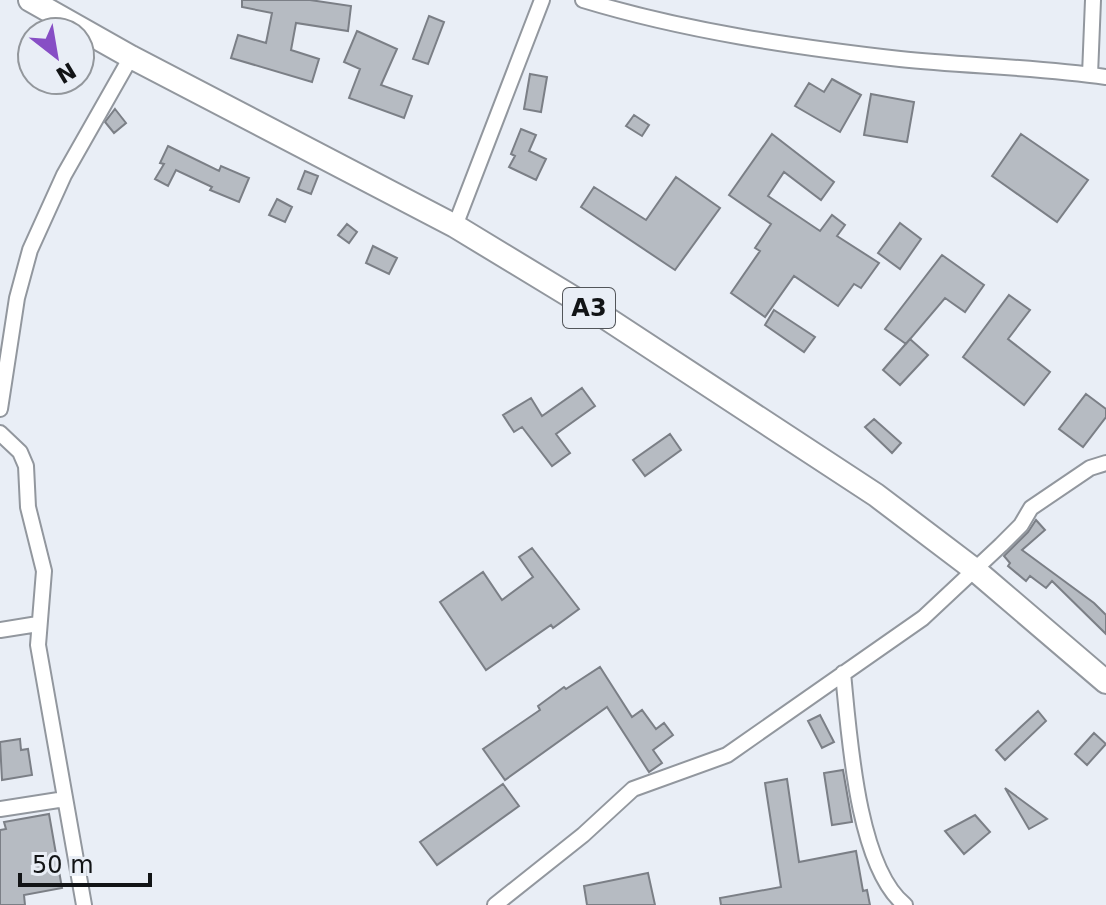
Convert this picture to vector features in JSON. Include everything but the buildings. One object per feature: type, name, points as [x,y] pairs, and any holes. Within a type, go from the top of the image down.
[{"type":"highway","name":"A3","points":[[30,0],[131,57],[455,226],[600,314],[876,495],[975,570],[1106,682]]},
{"type":"street","points":[[455,226],[542,0]]},
{"type":"street","points":[[583,0],[628,14],[761,39],[899,59],[1106,77]]},
{"type":"street","points":[[1090,75],[1093,0]]},
{"type":"street","points":[[0,409],[17,298],[30,250],[64,175],[131,57]]},
{"type":"street","points":[[0,433],[20,452],[26,466],[28,507],[44,571],[38,624],[42,672],[84,905]]},
{"type":"street","points":[[495,905],[583,835],[633,789],[727,755],[923,618],[1021,525],[1031,508],[1090,468],[1106,463]]},
{"type":"street","points":[[0,630],[38,624]]},
{"type":"street","points":[[843,673],[859,799],[888,905]]},
{"type":"street","points":[[0,809],[65,799]]},
{"type":"street","points":[[882,876],[905,905]]}]
